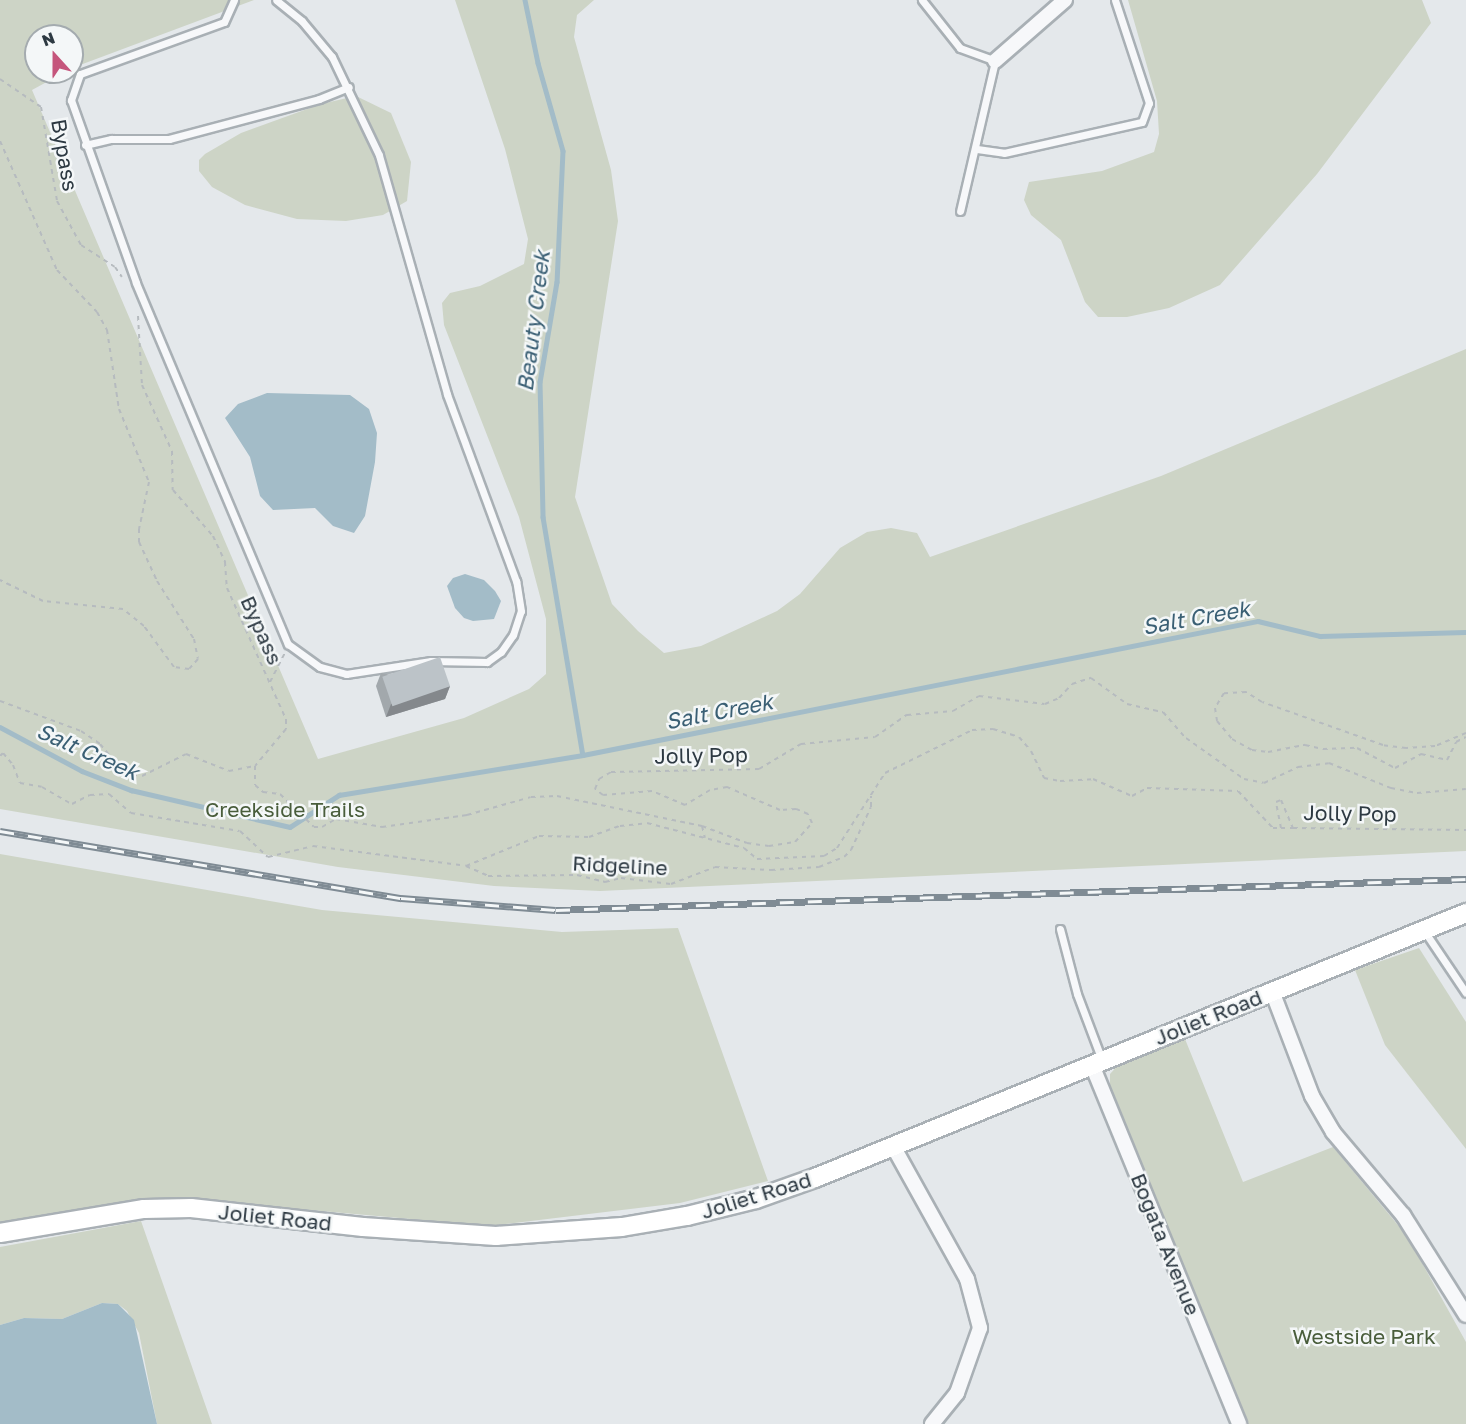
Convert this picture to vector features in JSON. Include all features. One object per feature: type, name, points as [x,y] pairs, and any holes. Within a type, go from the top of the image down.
[{"type":"main road","name":"Joliet Road","points":[[0,1233],[113,1213],[191,1208],[363,1227],[496,1236],[622,1227],[756,1199],[893,1146],[1466,913]]},
{"type":"street","points":[[995,60],[1065,0]]},
{"type":"street","points":[[1272,991],[1312,1096],[1333,1132],[1403,1215],[1466,1315]]},
{"type":"street","name":"Bogata Avenue","points":[[1097,1062],[1239,1424]]},
{"type":"street","points":[[893,1146],[967,1279],[980,1328],[957,1393],[932,1424]]},
{"type":"lane","points":[[234,0],[224,22],[80,74],[70,100],[135,283],[288,644],[320,667],[346,674],[431,661],[487,662],[501,652],[521,611],[516,581],[447,394],[379,155],[349,87],[332,57],[302,21],[276,0]]},
{"type":"lane","points":[[922,0],[960,48],[995,60],[981,110],[977,149],[960,211]]},
{"type":"lane","points":[[977,149],[1004,153],[1142,122],[1149,103],[1115,0]]},
{"type":"lane","points":[[85,144],[111,140],[169,139],[319,99],[349,87]]},
{"type":"lane","points":[[1060,929],[1097,1062]]},
{"type":"lane","points":[[1424,930],[1466,993]]},
{"type":"path","name":"Bypass","points":[[0,79],[41,107],[57,201],[81,244],[115,267],[123,278]]},
{"type":"path","points":[[0,141],[52,261],[97,312],[107,330],[119,409],[149,482],[138,529],[140,542],[157,581],[194,639],[198,659],[189,669],[174,667],[144,626],[123,609],[43,602],[0,580]]},
{"type":"path","name":"Bypass","points":[[137,313],[142,385],[172,451],[173,490],[213,536],[225,562],[227,588],[286,719],[286,729],[255,766]]},
{"type":"path","points":[[270,682],[288,644]]},
{"type":"path","name":"Jolly Pop","points":[[702,826],[747,843],[770,846],[795,842],[812,823],[808,814],[796,809],[780,810],[727,787],[710,790],[685,805],[652,791],[603,795],[596,789],[599,779],[611,772],[759,769],[801,744],[876,736],[907,715],[952,711],[979,696],[1045,704],[1059,698],[1072,684],[1091,678],[1127,704],[1163,712],[1186,738],[1244,779],[1264,783],[1298,767],[1329,763],[1362,779],[1400,790],[1417,793],[1466,789]]},
{"type":"path","points":[[1245,692],[1262,702],[1383,745],[1406,748],[1435,746],[1466,735],[1456,742],[1447,760],[1421,754],[1395,768],[1357,748],[1323,749],[1305,745],[1268,752],[1252,750],[1232,739],[1217,721],[1215,708],[1224,693],[1245,692]]},
{"type":"path","points":[[0,701],[81,732],[100,744],[124,772],[142,776],[186,754],[229,771],[255,766],[255,785],[262,792],[280,794],[314,827],[322,828],[336,819],[382,827],[467,815],[531,797],[557,796],[702,826],[705,838]]},
{"type":"path","name":"Jolly Pop","points":[[466,866],[539,836],[589,837],[620,826],[647,823],[744,848],[757,859],[824,856],[837,848],[885,773],[972,730],[993,729],[1019,737],[1031,751],[1044,778],[1060,781],[1093,779],[1132,796],[1147,788],[1238,791],[1273,828],[1281,828],[1276,802],[1281,800],[1293,828],[1466,830]]},
{"type":"path","name":"Ridgeline","points":[[0,756],[3,753],[13,765],[20,783],[42,787],[72,804],[90,795],[108,794],[131,813],[240,831],[268,857],[313,846],[466,866],[488,876],[577,875],[605,882],[621,878],[671,884],[716,867],[771,870],[819,867],[844,857],[851,850],[870,807],[870,794]]},
{"type":"path","points":[[1281,828],[1293,828]]},
{"type":"green space","name":"Creekside Trails","points":[[0,0],[254,0],[84,64],[84,24],[24,24],[24,84],[43,84],[32,90],[318,759],[464,718],[529,689],[546,674],[546,619],[519,517],[444,325],[442,303],[450,293],[480,286],[524,264],[528,239],[505,149],[455,0],[594,0],[577,15],[574,37],[611,170],[618,221],[575,497],[612,604],[638,631],[664,653],[701,646],[777,611],[800,594],[840,548],[867,532],[891,528],[917,533],[930,557],[1161,476],[1466,349],[1466,851],[600,891],[494,886],[338,867],[0,809]]},
{"type":"green space","points":[[1128,0],[1422,0],[1431,23],[1317,174],[1220,285],[1169,308],[1127,317],[1098,317],[1085,302],[1061,240],[1031,215],[1024,200],[1029,182],[1102,171],[1154,152],[1159,134],[1157,101]]},
{"type":"green space","points":[[356,96],[391,113],[411,162],[407,201],[383,215],[346,221],[297,219],[245,205],[212,187],[199,171],[199,160],[205,154],[241,133],[321,104]]},
{"type":"green space","points":[[0,854],[322,910],[562,932],[678,928],[768,1181],[680,1203],[489,1226],[174,1198],[134,1201],[0,1223]]},
{"type":"green space","points":[[1419,948],[1466,1022],[1466,1149],[1385,1045],[1355,970]]},
{"type":"green space","name":"Westside Park","points":[[1185,1039],[1243,1182],[1333,1147],[1407,1236],[1466,1342],[1466,1424],[1240,1424],[1110,1087],[1110,1074],[1120,1063]]},
{"type":"green space","points":[[141,1221],[212,1424],[157,1424],[139,1333],[127,1311],[118,1304],[102,1303],[62,1319],[24,1318],[0,1325],[0,1247]]},
{"type":"water","points":[[267,393],[350,395],[369,409],[377,433],[375,462],[365,516],[354,533],[333,526],[315,508],[273,510],[260,496],[250,457],[225,418],[238,404]]},
{"type":"water","points":[[465,574],[484,580],[495,591],[501,601],[494,619],[473,621],[464,618],[455,608],[447,586],[453,578]]},
{"type":"water","points":[[102,1303],[118,1304],[134,1320],[157,1424],[0,1424],[0,1325],[24,1318],[62,1319]]},
{"type":"building","points":[[440,657],[450,686],[392,706],[382,677]]},
{"type":"waterway","name":"Beauty Creek","points":[[525,0],[538,63],[563,151],[557,282],[540,382],[543,517],[583,755]]},
{"type":"waterway","name":"Salt Creek","points":[[0,727],[82,771],[131,790],[290,827],[339,795],[583,755],[1258,621],[1320,636],[1466,632]]},
{"type":"railway","points":[[0,831],[401,898],[556,910],[1466,879]]}]
